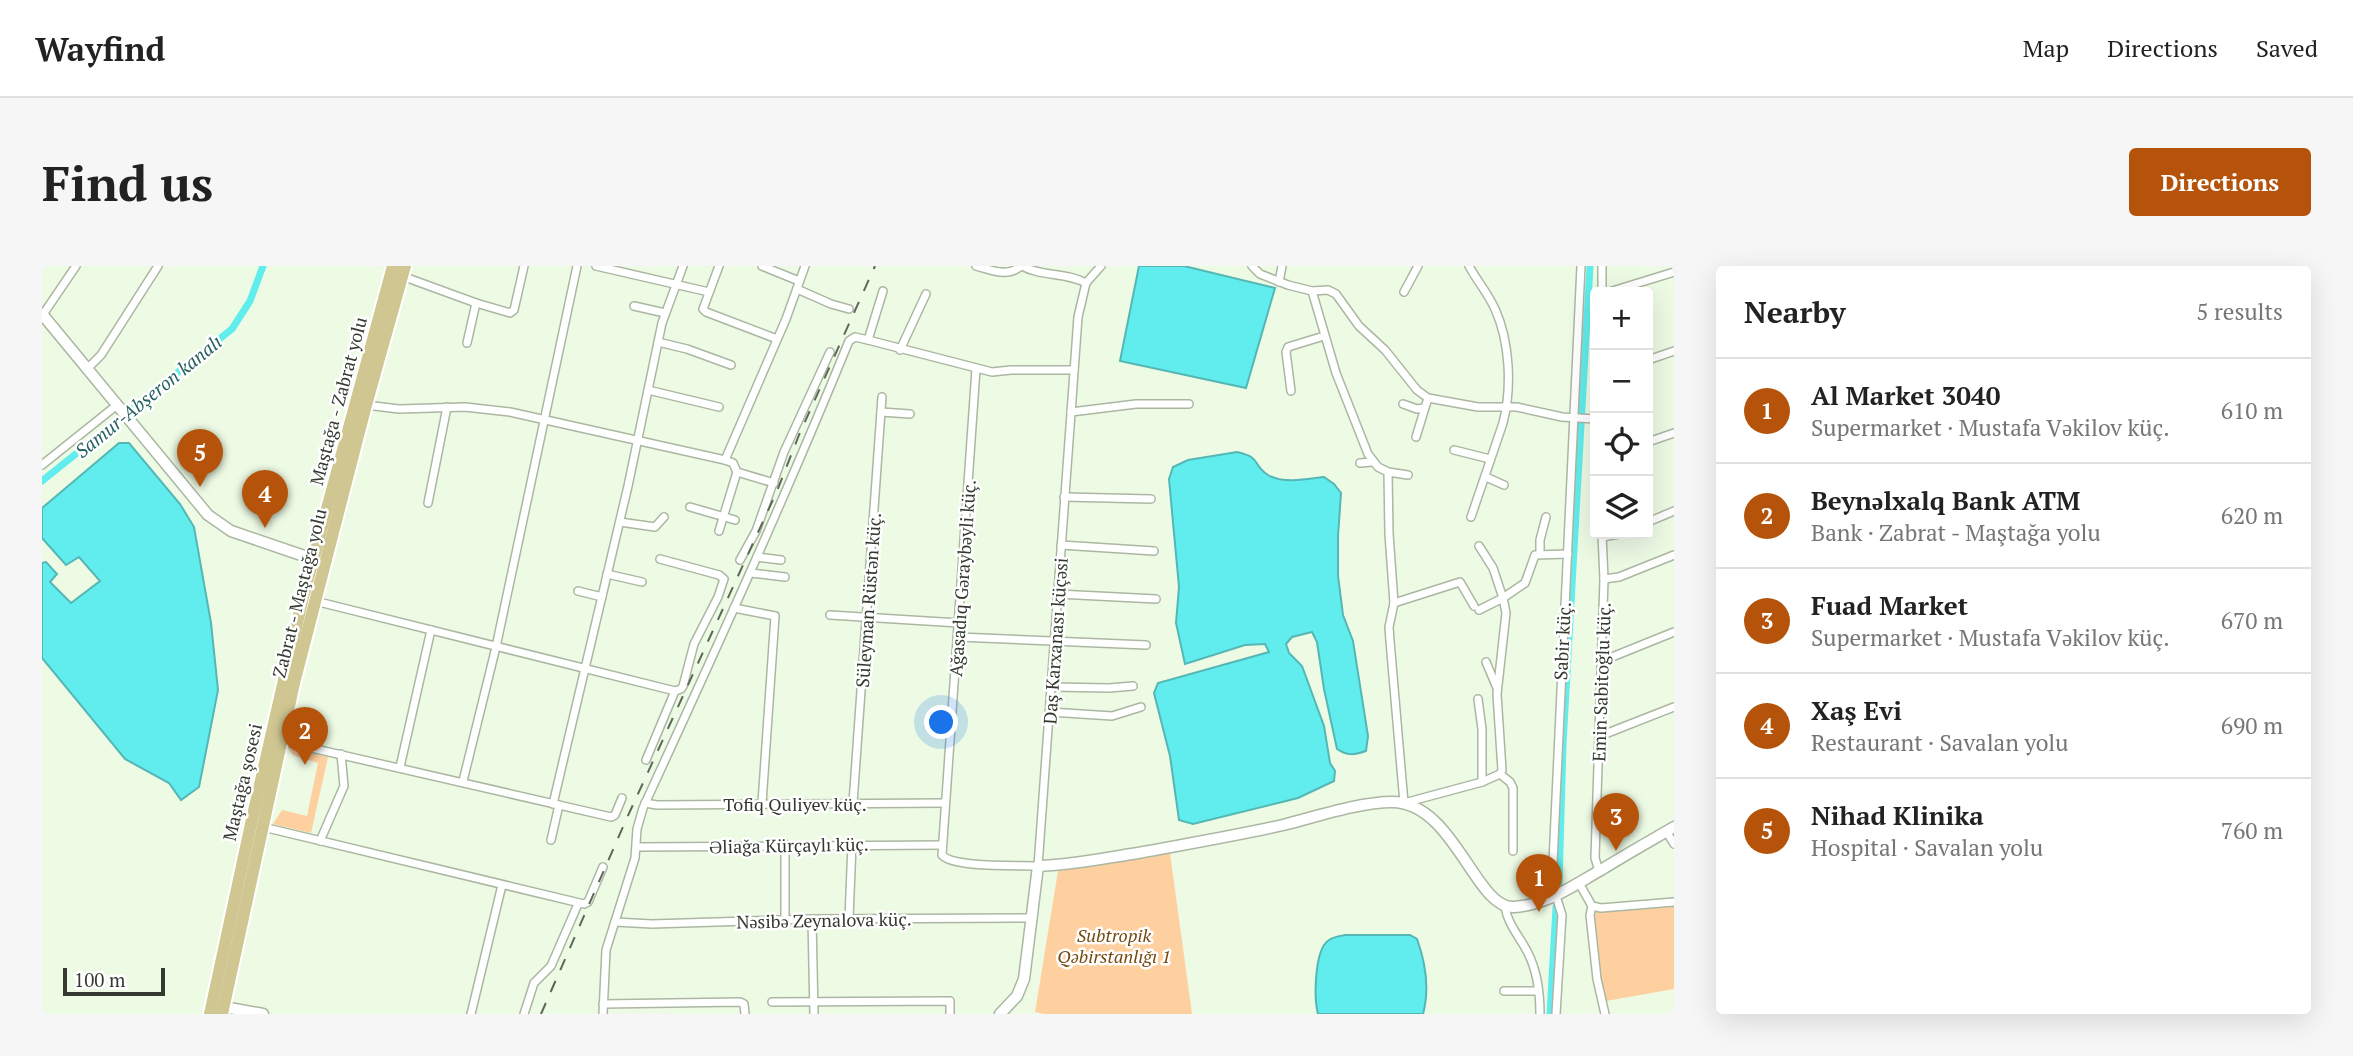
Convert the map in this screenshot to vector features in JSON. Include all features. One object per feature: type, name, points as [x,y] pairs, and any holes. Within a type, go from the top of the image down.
[{"type":"main road","name":"Maştağa - Zabrat yolu","points":[[319,561],[317,544],[393,266]]},
{"type":"main road","name":"Zabrat - Maştağa yolu","points":[[217,1010],[315,601],[319,561],[403,271]]},
{"type":"main road","name":"Maştağa şosesi","points":[[217,1010],[267,751],[319,561]]},
{"type":"street","points":[[76,266],[42,315],[189,495],[219,524],[261,542],[319,561]]},
{"type":"street","points":[[87,369],[101,355],[158,266]]},
{"type":"street","points":[[403,271],[475,303],[510,313],[514,310],[524,266]]},
{"type":"street","points":[[463,781],[496,647],[577,266]]},
{"type":"street","points":[[596,266],[709,292]]},
{"type":"street","points":[[551,840],[556,805],[658,342],[665,313],[683,266]]},
{"type":"street","points":[[719,266],[702,305],[706,312],[777,339]]},
{"type":"street","points":[[762,266],[831,304],[849,309]]},
{"type":"street","points":[[725,460],[777,339],[804,266]]},
{"type":"street","points":[[976,266],[1007,273],[1014,272],[1021,266],[1033,271],[1071,276],[1086,283]]},
{"type":"street","name":"Daş Karxanası küçəsi","points":[[1000,1014],[1017,996],[1024,979],[1033,918],[1077,317],[1086,283],[1101,266]]},
{"type":"street","points":[[1252,266],[1260,274],[1279,282],[1312,291],[1328,290],[1336,294],[1359,326],[1385,350],[1427,398],[1478,407],[1507,407],[1574,418],[1590,418]]},
{"type":"street","points":[[1279,282],[1282,266]]},
{"type":"street","points":[[1404,292],[1418,266]]},
{"type":"street","points":[[1469,266],[1501,324],[1506,355],[1507,407],[1471,517]]},
{"type":"street","name":"Sabir küç.","points":[[1556,1014],[1562,915],[1552,883],[1581,266]]},
{"type":"street","points":[[1602,266],[1602,287]]},
{"type":"street","points":[[1625,287],[1674,272]]},
{"type":"street","points":[[868,340],[883,291]]},
{"type":"street","points":[[1312,291],[1340,384],[1372,462],[1388,472],[1408,475]]},
{"type":"street","points":[[900,350],[926,294]]},
{"type":"street","points":[[467,342],[475,303]]},
{"type":"street","points":[[634,306],[665,313]]},
{"type":"street","points":[[1291,391],[1286,352],[1288,347],[1324,336]]},
{"type":"street","points":[[603,1014],[605,958],[637,848],[637,829],[645,803],[751,573],[849,341],[855,337],[998,373],[1011,370],[1073,370]]},
{"type":"street","points":[[658,342],[695,351],[730,365]]},
{"type":"street","points":[[1653,358],[1674,351]]},
{"type":"street","points":[[740,560],[756,531],[791,436],[830,352]]},
{"type":"street","name":"Ağasadıq Gəraybəyli küç.","points":[[942,845],[976,369]]},
{"type":"street","points":[[648,390],[719,408]]},
{"type":"street","name":"Süleyman Rüstən küç.","points":[[852,803],[882,397]]},
{"type":"street","points":[[1416,437],[1427,398]]},
{"type":"street","points":[[1071,412],[1136,404],[1189,404]]},
{"type":"street","points":[[1403,404],[1417,409],[1424,408]]},
{"type":"street","points":[[366,405],[399,409],[489,409],[725,460],[733,463],[737,472],[719,531]]},
{"type":"street","points":[[428,503],[447,407]]},
{"type":"street","points":[[42,465],[119,408]]},
{"type":"street","points":[[881,412],[910,414]]},
{"type":"street","points":[[1653,440],[1674,433]]},
{"type":"street","points":[[1454,450],[1490,459]]},
{"type":"street","points":[[1360,463],[1372,462]]},
{"type":"street","points":[[737,472],[774,483]]},
{"type":"street","points":[[1388,472],[1394,603],[1389,627],[1404,803]]},
{"type":"street","points":[[1486,477],[1504,485]]},
{"type":"street","points":[[1064,498],[1151,499]]},
{"type":"street","points":[[690,507],[735,520]]},
{"type":"street","points":[[1653,520],[1674,511]]},
{"type":"street","points":[[620,522],[655,527],[664,517]]},
{"type":"street","points":[[1540,553],[1540,540],[1546,517]]},
{"type":"street","name":"Emin Sabitoğlu küç.","points":[[1599,871],[1595,858],[1604,579],[1602,539]]},
{"type":"street","points":[[1062,545],[1154,551]]},
{"type":"street","points":[[1479,546],[1493,568],[1506,613],[1497,688],[1500,774],[1513,788],[1513,851]]},
{"type":"street","points":[[1394,603],[1460,582],[1476,608],[1503,598],[1525,583],[1532,557],[1540,553],[1568,554]]},
{"type":"street","points":[[1604,579],[1619,577],[1674,555]]},
{"type":"street","points":[[757,557],[781,560]]},
{"type":"street","points":[[646,760],[675,691],[683,686],[694,644],[724,579],[719,575],[660,559]]},
{"type":"street","points":[[607,573],[642,582]]},
{"type":"street","points":[[751,573],[786,577]]},
{"type":"street","points":[[578,591],[602,597]]},
{"type":"street","points":[[1058,594],[1156,599]]},
{"type":"street","points":[[315,601],[675,691]]},
{"type":"street","points":[[734,608],[775,616],[762,803]]},
{"type":"street","points":[[830,615],[959,623]]},
{"type":"street","points":[[400,767],[431,630]]},
{"type":"street","points":[[1602,661],[1674,632]]},
{"type":"street","points":[[958,637],[1146,645]]},
{"type":"street","points":[[1486,662],[1497,688]]},
{"type":"street","points":[[1052,687],[1108,688],[1133,685]]},
{"type":"street","points":[[1478,699],[1482,729],[1482,782]]},
{"type":"street","points":[[1050,712],[1112,716],[1141,707]]},
{"type":"street","points":[[1600,736],[1674,707]]},
{"type":"street","points":[[281,741],[611,817],[615,815],[622,798]]},
{"type":"street","points":[[320,841],[344,786],[341,754]]},
{"type":"street","points":[[942,845],[942,855],[950,861],[1038,866],[1066,864],[1215,840],[1372,805],[1404,803],[1482,782],[1500,774]]},
{"type":"street","name":"Tofiq Quliyev küç.","points":[[645,803],[945,803]]},
{"type":"street","points":[[1404,803],[1423,811],[1439,825],[1492,897],[1504,907],[1508,921],[1528,953],[1538,991],[1540,1014]]},
{"type":"street","points":[[263,827],[578,904],[588,902],[603,867]]},
{"type":"street","points":[[1504,907],[1522,906],[1555,897],[1670,829],[1674,844]]},
{"type":"street","points":[[785,844],[785,920]]},
{"type":"street","name":"Əliağa Kürçaylı küç.","points":[[637,848],[785,844],[942,845]]},
{"type":"street","points":[[849,919],[852,844]]},
{"type":"street","points":[[1579,883],[1592,906],[1590,915],[1597,979],[1605,1014]]},
{"type":"street","points":[[471,1014],[502,885]]},
{"type":"street","points":[[1592,906],[1624,907],[1674,902]]},
{"type":"street","points":[[523,1014],[534,983],[551,966],[578,904]]},
{"type":"street","name":"Nəsibə Zeynalova küç.","points":[[615,922],[652,924],[812,919],[1033,918]]},
{"type":"street","points":[[812,919],[814,1014]]},
{"type":"street","points":[[1504,991],[1538,991]]},
{"type":"street","points":[[772,1002],[950,1001],[950,1014]]},
{"type":"street","points":[[603,1004],[740,1002],[744,1004],[745,1014]]},
{"type":"street","points":[[691,1014],[692,1004]]},
{"type":"street","points":[[217,1010],[263,1014]]},
{"type":"green space","points":[[288,748],[328,757],[311,833],[273,824],[282,810],[307,816],[318,763],[293,755]]},
{"type":"green space","name":"Subtropik Qəbirstanlığı 1","points":[[1170,853],[1192,1014],[1035,1012],[1058,871]]},
{"type":"green space","points":[[1674,906],[1674,989],[1606,1001],[1600,978],[1594,912]]},
{"type":"water","points":[[1139,266],[1184,266],[1275,288],[1246,388],[1120,361]]},
{"type":"water","points":[[119,443],[129,443],[180,504],[194,527],[211,623],[218,690],[199,787],[181,800],[169,783],[125,759],[42,658],[42,563],[46,562],[57,574],[50,582],[71,603],[100,581],[79,557],[66,565],[42,538],[42,508]]},
{"type":"water","points":[[1237,452],[1254,459],[1263,471],[1274,478],[1296,480],[1324,477],[1341,493],[1338,576],[1343,615],[1353,641],[1368,736],[1366,751],[1351,754],[1337,749],[1317,642],[1312,632],[1292,637],[1286,644],[1289,653],[1302,666],[1324,726],[1330,763],[1335,771],[1334,781],[1298,798],[1193,824],[1179,820],[1170,756],[1154,693],[1158,683],[1269,652],[1265,644],[1245,645],[1185,664],[1176,623],[1179,587],[1169,479],[1173,467],[1188,460]]},
{"type":"water","points":[[1345,935],[1410,935],[1417,939],[1426,976],[1423,1014],[1318,1014],[1316,986],[1320,953],[1329,940]]},
{"type":"waterway","name":"Samur-Abşeron kanalı","points":[[42,481],[232,329],[250,301],[263,266]]},
{"type":"waterway","points":[[1559,884],[1563,744],[1590,266]]},
{"type":"waterway","points":[[1550,1014],[1556,907]]},
{"type":"railway","points":[[541,1014],[626,820],[777,491],[799,435],[875,266]]},
{"type":"place","name":"Nihad Klinika","points":[[200,487]]},
{"type":"place","name":"Xaş Evi","points":[[265,528]]},
{"type":"place","name":"Beynəlxalq Bank ATM","points":[[305,765]]},
{"type":"place","name":"Fuad Market","points":[[1616,851]]},
{"type":"place","name":"Al Market 3040","points":[[1539,912]]}]
